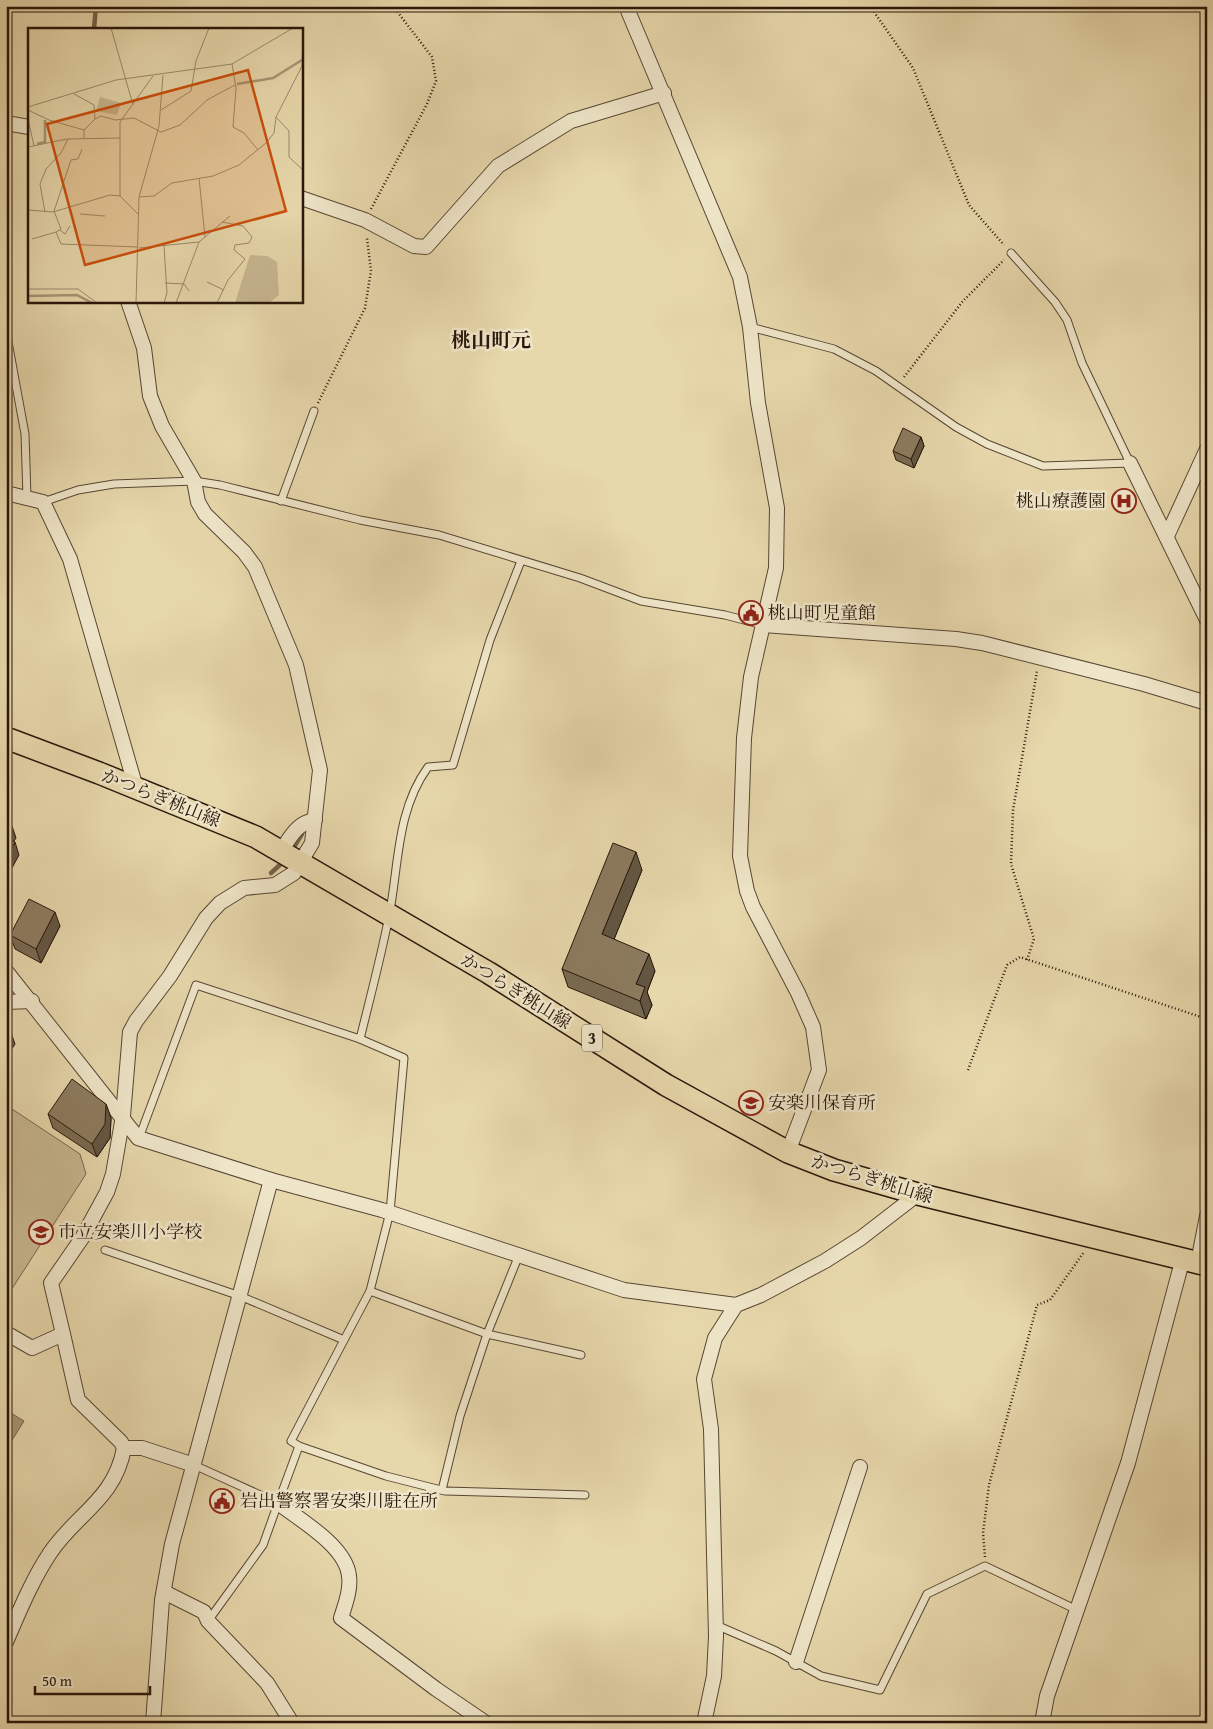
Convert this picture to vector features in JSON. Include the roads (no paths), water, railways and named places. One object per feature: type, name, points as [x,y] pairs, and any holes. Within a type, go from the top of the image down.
[{"type":"main road","name":"かつらぎ桃山線","points":[[6,738],[256,837],[489,973],[666,1085],[788,1152],[834,1170],[918,1194],[1196,1262]]},
{"type":"street","points":[[626,6],[740,277],[750,327],[758,403],[777,508],[776,568],[751,677],[744,738],[740,856],[747,891],[813,1026],[819,1070],[788,1152]]},
{"type":"street","points":[[302,198],[365,220],[414,246],[426,247],[498,166],[570,121],[664,93]]},
{"type":"street","points":[[6,123],[28,127]]},
{"type":"street","points":[[6,1642],[50,1553],[62,1538],[103,1498],[123,1458],[124,1448],[106,1426],[78,1400],[51,1283],[82,1238],[107,1192],[113,1174],[123,1116],[130,1032],[136,1021],[170,976],[206,918],[220,902],[244,888],[275,885],[285,881],[300,862],[312,843],[320,770],[296,665],[255,567],[244,552],[205,514],[198,502],[194,481],[162,426],[150,396],[144,348],[128,302]]},
{"type":"street","points":[[1167,536],[1207,449]]},
{"type":"street","points":[[1130,463],[1207,620]]},
{"type":"street","points":[[6,493],[43,502],[70,559],[136,788]]},
{"type":"street","points":[[763,625],[956,639],[1144,684],[1207,703]]},
{"type":"street","points":[[281,851],[296,828],[304,822],[315,820]]},
{"type":"street","points":[[6,971],[123,1116],[138,1138],[271,1180],[390,1212],[624,1290],[736,1305],[761,1295],[825,1261],[861,1238],[918,1194]]},
{"type":"street","points":[[6,1002],[32,1001]]},
{"type":"street","points":[[153,1723],[164,1592],[172,1544],[271,1180]]},
{"type":"street","points":[[1042,1723],[1047,1696],[1196,1262],[1207,1216]]},
{"type":"street","points":[[704,1723],[714,1676],[716,1625],[711,1429],[704,1379],[715,1338],[736,1305]]},
{"type":"street","points":[[6,1333],[32,1348],[63,1334]]},
{"type":"street","points":[[124,1448],[142,1448],[194,1465]]},
{"type":"street","points":[[796,1662],[860,1467]]},
{"type":"street","points":[[278,1503],[331,1544],[345,1562],[349,1576],[348,1592],[341,1618],[436,1690],[486,1723]]},
{"type":"street","points":[[164,1592],[204,1612],[208,1621],[267,1683],[292,1723]]},
{"type":"lane","points":[[750,327],[834,349],[876,370],[956,427],[987,444],[1042,466],[1130,463],[1082,363],[1067,320],[1055,302],[1011,253]]},
{"type":"lane","points":[[6,331],[25,434],[27,498]]},
{"type":"lane","points":[[281,501],[314,411]]},
{"type":"lane","points":[[43,502],[78,490],[114,484],[194,481],[220,485],[360,520],[439,535],[580,578],[640,601],[725,615],[763,625]]},
{"type":"lane","points":[[360,1039],[389,915],[402,826],[418,781],[428,767],[453,765],[490,640],[521,561]]},
{"type":"lane","points":[[138,1138],[196,985],[360,1039],[404,1058],[390,1212],[370,1291],[291,1441],[299,1446],[386,1476],[442,1490],[585,1494]]},
{"type":"lane","points":[[105,1250],[240,1296],[344,1340]]},
{"type":"lane","points":[[442,1490],[460,1416],[487,1334],[519,1255]]},
{"type":"lane","points":[[370,1291],[487,1334],[581,1355]]},
{"type":"lane","points":[[208,1621],[263,1545],[299,1446]]},
{"type":"lane","points":[[194,1465],[278,1503]]},
{"type":"lane","points":[[716,1625],[796,1662],[821,1676],[880,1690],[927,1594],[985,1566],[1077,1610]]},
{"type":"water","points":[[6,1410],[24,1421],[6,1450]]},
{"type":"waterway","points":[[94,28],[96,6]]},
{"type":"waterway","points":[[294,847],[302,834]]},
{"type":"waterway","points":[[271,873],[283,862]]},
{"type":"place","name":"桃山療護園","points":[[1124,501]]},
{"type":"place","name":"桃山町児童館","points":[[751,613]]},
{"type":"place","name":"安楽川保育所","points":[[751,1103]]},
{"type":"place","name":"市立安楽川小学校","points":[[41,1232]]},
{"type":"place","name":"岩出警察署安楽川駐在所","points":[[222,1501]]},
{"type":"district","name":"桃山町元","points":[[491,340]]}]
